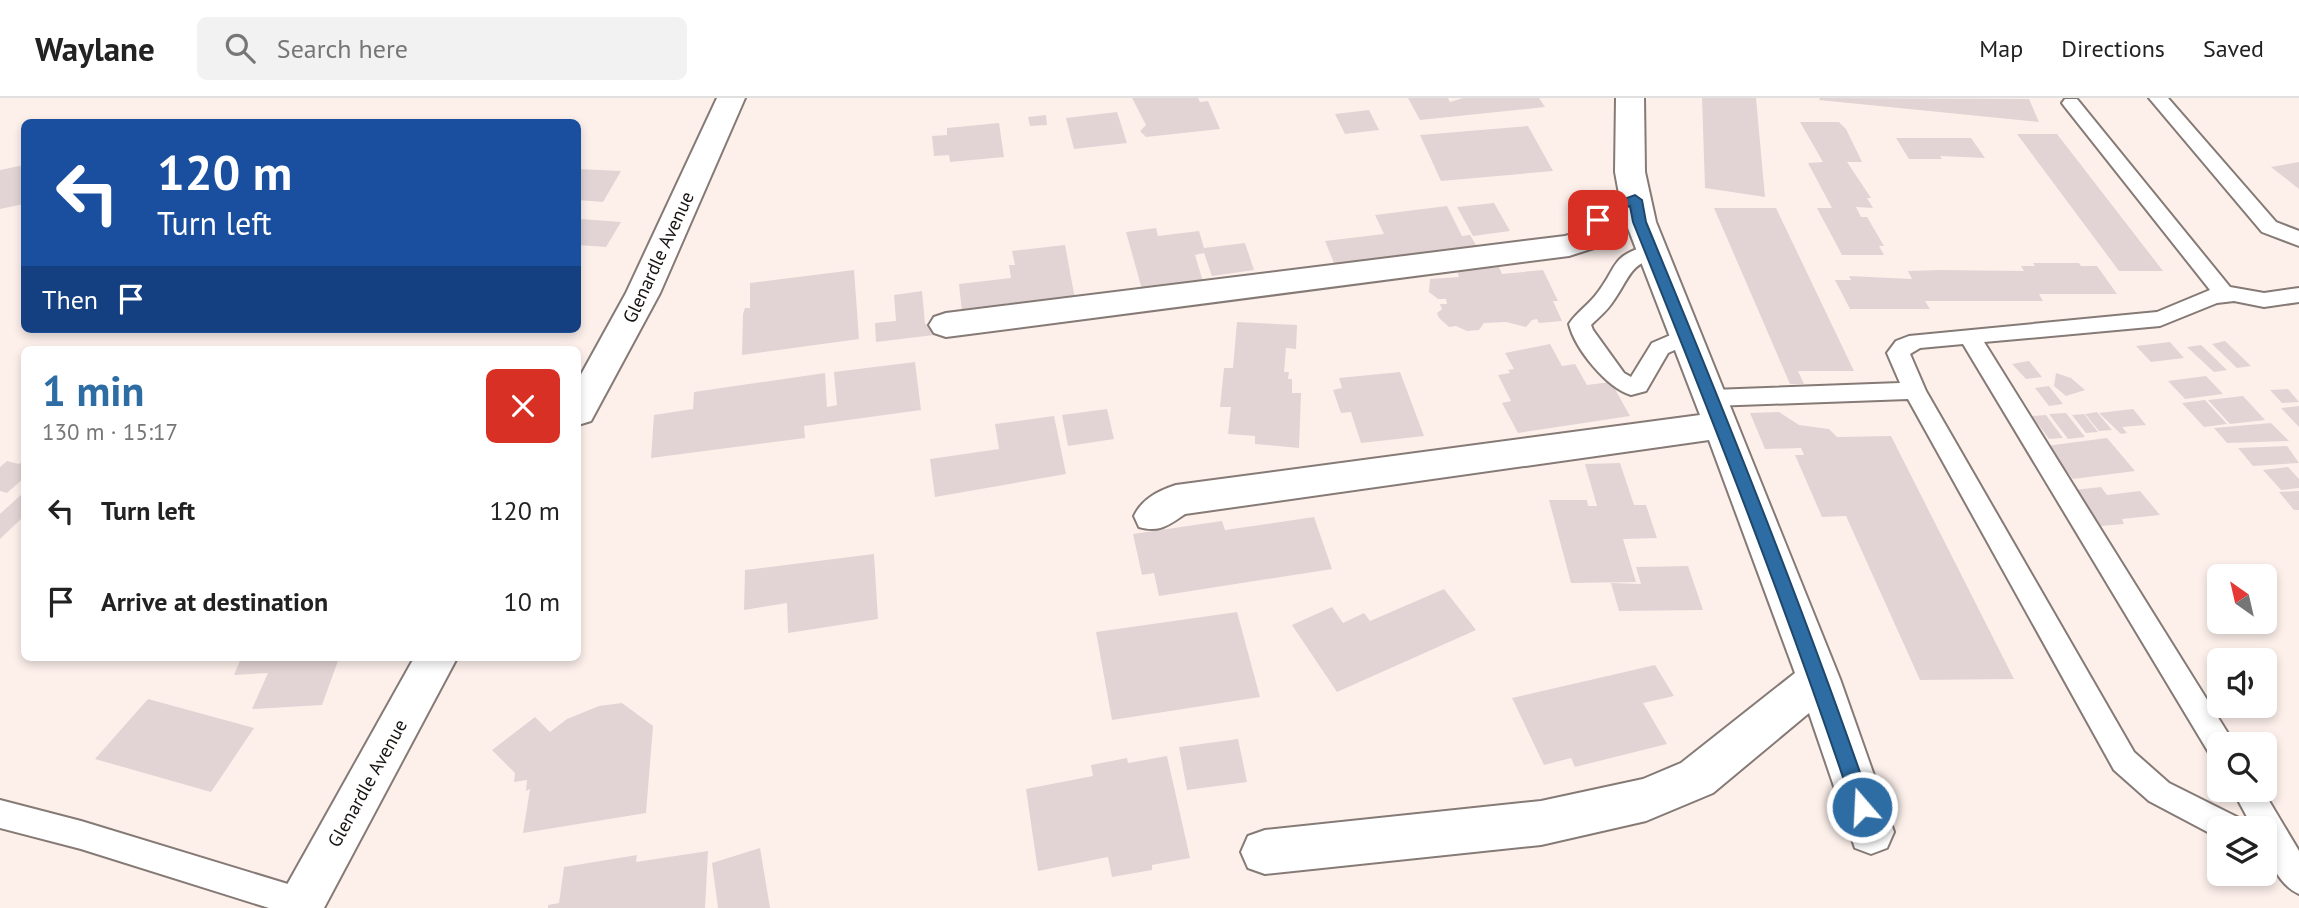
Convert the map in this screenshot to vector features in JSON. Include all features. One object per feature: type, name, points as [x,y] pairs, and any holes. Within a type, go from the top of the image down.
[{"type":"street","name":"Glenardle Avenue","points":[[581,407],[643,293],[731,98]]},
{"type":"street","points":[[1630,98],[1630,172],[1640,222],[1717,411],[1819,678],[1871,832]]},
{"type":"street","points":[[946,325],[1569,246],[1583,241],[1608,209],[1635,200]]},
{"type":"street","points":[[1153,516],[1176,500],[1717,411]]},
{"type":"street","name":"Glenardle Avenue","points":[[299,906],[434,661]]},
{"type":"street","points":[[1265,852],[1541,823],[1646,800],[1698,778],[1819,678]]},
{"type":"lane","points":[[2158,98],[2269,227],[2299,239]]},
{"type":"lane","points":[[2071,103],[2224,295]]},
{"type":"lane","points":[[1653,251],[1635,254],[1619,267],[1601,303],[1580,324],[1582,332],[1616,379],[1631,387],[1638,385],[1660,348],[1687,336]]},
{"type":"lane","points":[[2207,817],[2179,804],[2136,775],[2124,761],[1914,391],[1898,353],[1904,346],[1917,341],[2160,319],[2184,307],[2224,295],[2264,300],[2299,295]]},
{"type":"lane","points":[[1970,337],[2212,732]]},
{"type":"lane","points":[[1717,411],[1914,391]]},
{"type":"lane","points":[[2253,802],[2283,859]]},
{"type":"lane","points":[[0,814],[81,835],[299,906]]},
{"type":"building","points":[[1132,98],[1198,98],[1200,102],[1208,101],[1220,129],[1146,137],[1140,131],[1146,125]]},
{"type":"building","points":[[1408,98],[1448,98],[1450,102],[1463,98],[1539,98],[1545,107],[1420,120]]},
{"type":"building","points":[[1702,98],[1756,98],[1765,197],[1705,188]]},
{"type":"building","points":[[2029,99],[2039,122],[1819,100]]},
{"type":"building","points":[[1369,110],[1379,130],[1345,134],[1335,114]]},
{"type":"building","points":[[1117,112],[1127,143],[1074,149],[1066,118]]},
{"type":"building","points":[[1046,115],[1047,125],[1030,126],[1028,117]]},
{"type":"building","points":[[1800,122],[1839,122],[1846,129],[1862,162],[1847,162],[1871,198],[1867,198],[1873,208],[1856,207],[1861,217],[1867,217],[1884,246],[1879,246],[1884,255],[1842,255],[1817,208],[1832,208],[1808,163],[1823,162]]},
{"type":"building","points":[[999,123],[1004,157],[950,162],[949,155],[934,156],[932,136],[947,135],[947,128]]},
{"type":"building","points":[[1528,126],[1553,171],[1441,181],[1420,135]]},
{"type":"building","points":[[2017,134],[2057,134],[2163,271],[2119,271]]},
{"type":"building","points":[[1896,138],[1971,138],[1985,158],[1940,156],[1942,159],[1909,159]]},
{"type":"building","points":[[2299,162],[2299,189],[2271,167]]},
{"type":"building","points":[[21,166],[21,205],[0,209],[0,170]]},
{"type":"building","points":[[581,169],[621,171],[603,202],[581,200]]},
{"type":"building","points":[[1494,203],[1510,231],[1473,236],[1457,207]]},
{"type":"building","points":[[1447,206],[1462,236],[1470,235],[1479,250],[1336,268],[1325,241],[1384,234],[1375,215]]},
{"type":"building","points":[[1714,208],[1776,208],[1854,371],[1798,371],[1804,384],[1790,384]]},
{"type":"building","points":[[581,219],[621,222],[606,247],[581,245]]},
{"type":"building","points":[[1156,228],[1158,236],[1199,231],[1204,248],[1245,243],[1254,270],[1212,276],[1204,253],[1195,255],[1204,285],[1143,293],[1126,232]]},
{"type":"building","points":[[1065,245],[1075,299],[1015,306],[1015,303],[1006,303],[1006,307],[962,312],[959,284],[1011,278],[1009,265],[1015,265],[1012,251]]},
{"type":"building","points":[[2033,263],[2079,263],[2081,266],[2097,266],[2117,294],[2039,294],[2043,301],[1925,301],[1930,309],[1850,309],[1835,280],[1851,280],[1849,276],[1912,279],[1908,271],[2024,271],[2021,266],[2035,266]]},
{"type":"building","points":[[1499,267],[1502,274],[1543,270],[1558,301],[1553,301],[1562,321],[1539,323],[1537,319],[1532,320],[1526,327],[1506,322],[1484,323],[1479,330],[1467,331],[1456,326],[1449,327],[1439,318],[1437,313],[1442,309],[1440,304],[1447,304],[1446,299],[1438,299],[1429,292],[1430,279],[1459,277],[1457,270]]},
{"type":"building","points":[[854,270],[859,339],[742,355],[743,314],[745,308],[750,308],[750,283]]},
{"type":"building","points":[[922,291],[925,324],[933,324],[934,335],[876,342],[875,323],[896,321],[894,295]]},
{"type":"building","points":[[1237,322],[1297,325],[1296,349],[1286,348],[1284,372],[1289,372],[1288,379],[1292,379],[1292,393],[1301,393],[1299,448],[1255,444],[1255,436],[1228,434],[1231,407],[1220,407],[1224,368],[1233,368]]},
{"type":"building","points":[[2225,341],[2251,366],[2237,368],[2212,344]]},
{"type":"building","points":[[2170,342],[2184,358],[2151,362],[2136,346]]},
{"type":"building","points":[[1550,344],[1562,366],[1575,364],[1587,385],[1611,382],[1630,416],[1518,433],[1502,403],[1511,401],[1498,375],[1510,373],[1508,370],[1514,369],[1505,353]]},
{"type":"building","points":[[2201,345],[2227,370],[2214,372],[2187,347]]},
{"type":"building","points":[[2029,361],[2042,377],[2026,379],[2012,364]]},
{"type":"building","points":[[915,362],[921,410],[804,426],[805,438],[651,458],[654,415],[693,409],[694,392],[825,373],[827,407],[837,405],[834,372]]},
{"type":"building","points":[[1400,372],[1424,436],[1361,443],[1351,412],[1341,413],[1333,390],[1342,388],[1339,378]]},
{"type":"building","points":[[2056,373],[2071,378],[2085,390],[2066,396],[2054,386]]},
{"type":"building","points":[[2206,376],[2223,394],[2185,399],[2168,381]]},
{"type":"building","points":[[2049,386],[2063,404],[2049,406],[2035,388]]},
{"type":"building","points":[[2288,389],[2299,402],[2282,403],[2270,390]]},
{"type":"building","points":[[2243,396],[2265,420],[2230,424],[2208,400]]},
{"type":"building","points":[[2205,400],[2227,424],[2204,427],[2182,403]]},
{"type":"building","points":[[2299,406],[2299,427],[2281,408]]},
{"type":"building","points":[[1107,409],[1114,439],[1068,446],[1062,415]]},
{"type":"building","points":[[2133,409],[2146,425],[2122,427],[2127,433],[2121,434],[2099,413]]},
{"type":"building","points":[[1779,412],[1799,425],[1829,429],[1837,437],[1891,436],[2014,679],[1920,680],[1846,516],[1822,517],[1795,455],[1804,455],[1801,448],[1765,449],[1750,413]]},
{"type":"building","points":[[2097,412],[2112,430],[2099,431],[2085,414]]},
{"type":"building","points":[[2066,413],[2085,437],[2068,439],[2049,414]]},
{"type":"building","points":[[2084,414],[2098,432],[2086,433],[2072,415]]},
{"type":"building","points":[[2046,415],[2063,438],[2049,439],[2032,416]]},
{"type":"building","points":[[1054,416],[1066,474],[935,497],[930,459],[999,449],[995,424]]},
{"type":"building","points":[[2271,423],[2289,441],[2227,443],[2214,428]]},
{"type":"building","points":[[2107,438],[2135,471],[2073,479],[2046,446]]},
{"type":"building","points":[[2287,446],[2299,463],[2253,466],[2238,448]]},
{"type":"building","points":[[7,461],[21,462],[21,481],[7,493],[0,491],[0,467]]},
{"type":"building","points":[[1620,463],[1634,505],[1646,505],[1657,538],[1623,539],[1636,582],[1571,583],[1549,500],[1587,500],[1588,506],[1597,506],[1585,464]]},
{"type":"building","points":[[2288,467],[2299,479],[2299,488],[2281,490],[2263,470]]},
{"type":"building","points":[[2101,487],[2107,495],[2140,491],[2160,515],[2122,519],[2124,524],[2101,526],[2074,490]]},
{"type":"building","points":[[2299,491],[2299,510],[2294,510],[2279,492]]},
{"type":"building","points":[[21,495],[21,519],[0,539],[0,514]]},
{"type":"building","points":[[1314,517],[1332,569],[1159,596],[1154,573],[1142,575],[1133,534],[1222,521],[1225,530]]},
{"type":"building","points":[[874,554],[878,619],[788,633],[787,603],[744,610],[745,570]]},
{"type":"building","points":[[1688,566],[1703,610],[1619,611],[1611,583],[1641,584],[1636,567]]},
{"type":"building","points":[[1444,589],[1476,630],[1337,692],[1292,625],[1332,607],[1343,623],[1364,613],[1370,621]]},
{"type":"building","points":[[1237,612],[1260,697],[1112,720],[1096,632]]},
{"type":"building","points":[[240,661],[338,661],[322,705],[252,709],[268,673],[234,675]]},
{"type":"building","points":[[1655,665],[1674,696],[1643,703],[1667,744],[1575,767],[1571,758],[1544,765],[1512,698]]},
{"type":"building","points":[[148,699],[254,728],[211,792],[95,759]]},
{"type":"building","points":[[622,703],[653,726],[646,813],[523,833],[530,789],[526,791],[527,780],[514,782],[515,773],[492,750],[535,717],[550,732],[567,719],[599,706]]},
{"type":"building","points":[[1238,739],[1247,782],[1187,790],[1179,747]]},
{"type":"building","points":[[1167,756],[1190,858],[1152,865],[1152,870],[1112,877],[1108,857],[1038,871],[1026,789],[1093,776],[1091,765],[1127,758],[1128,763]]},
{"type":"building","points":[[760,848],[770,908],[718,908],[712,863]]},
{"type":"building","points":[[708,851],[705,908],[548,908],[548,905],[559,903],[564,867],[637,855],[636,862]]},
{"type":"route","points":[[1598,220],[1608,209],[1635,200],[1640,222],[1732,449],[1819,678],[1862,807]]}]
